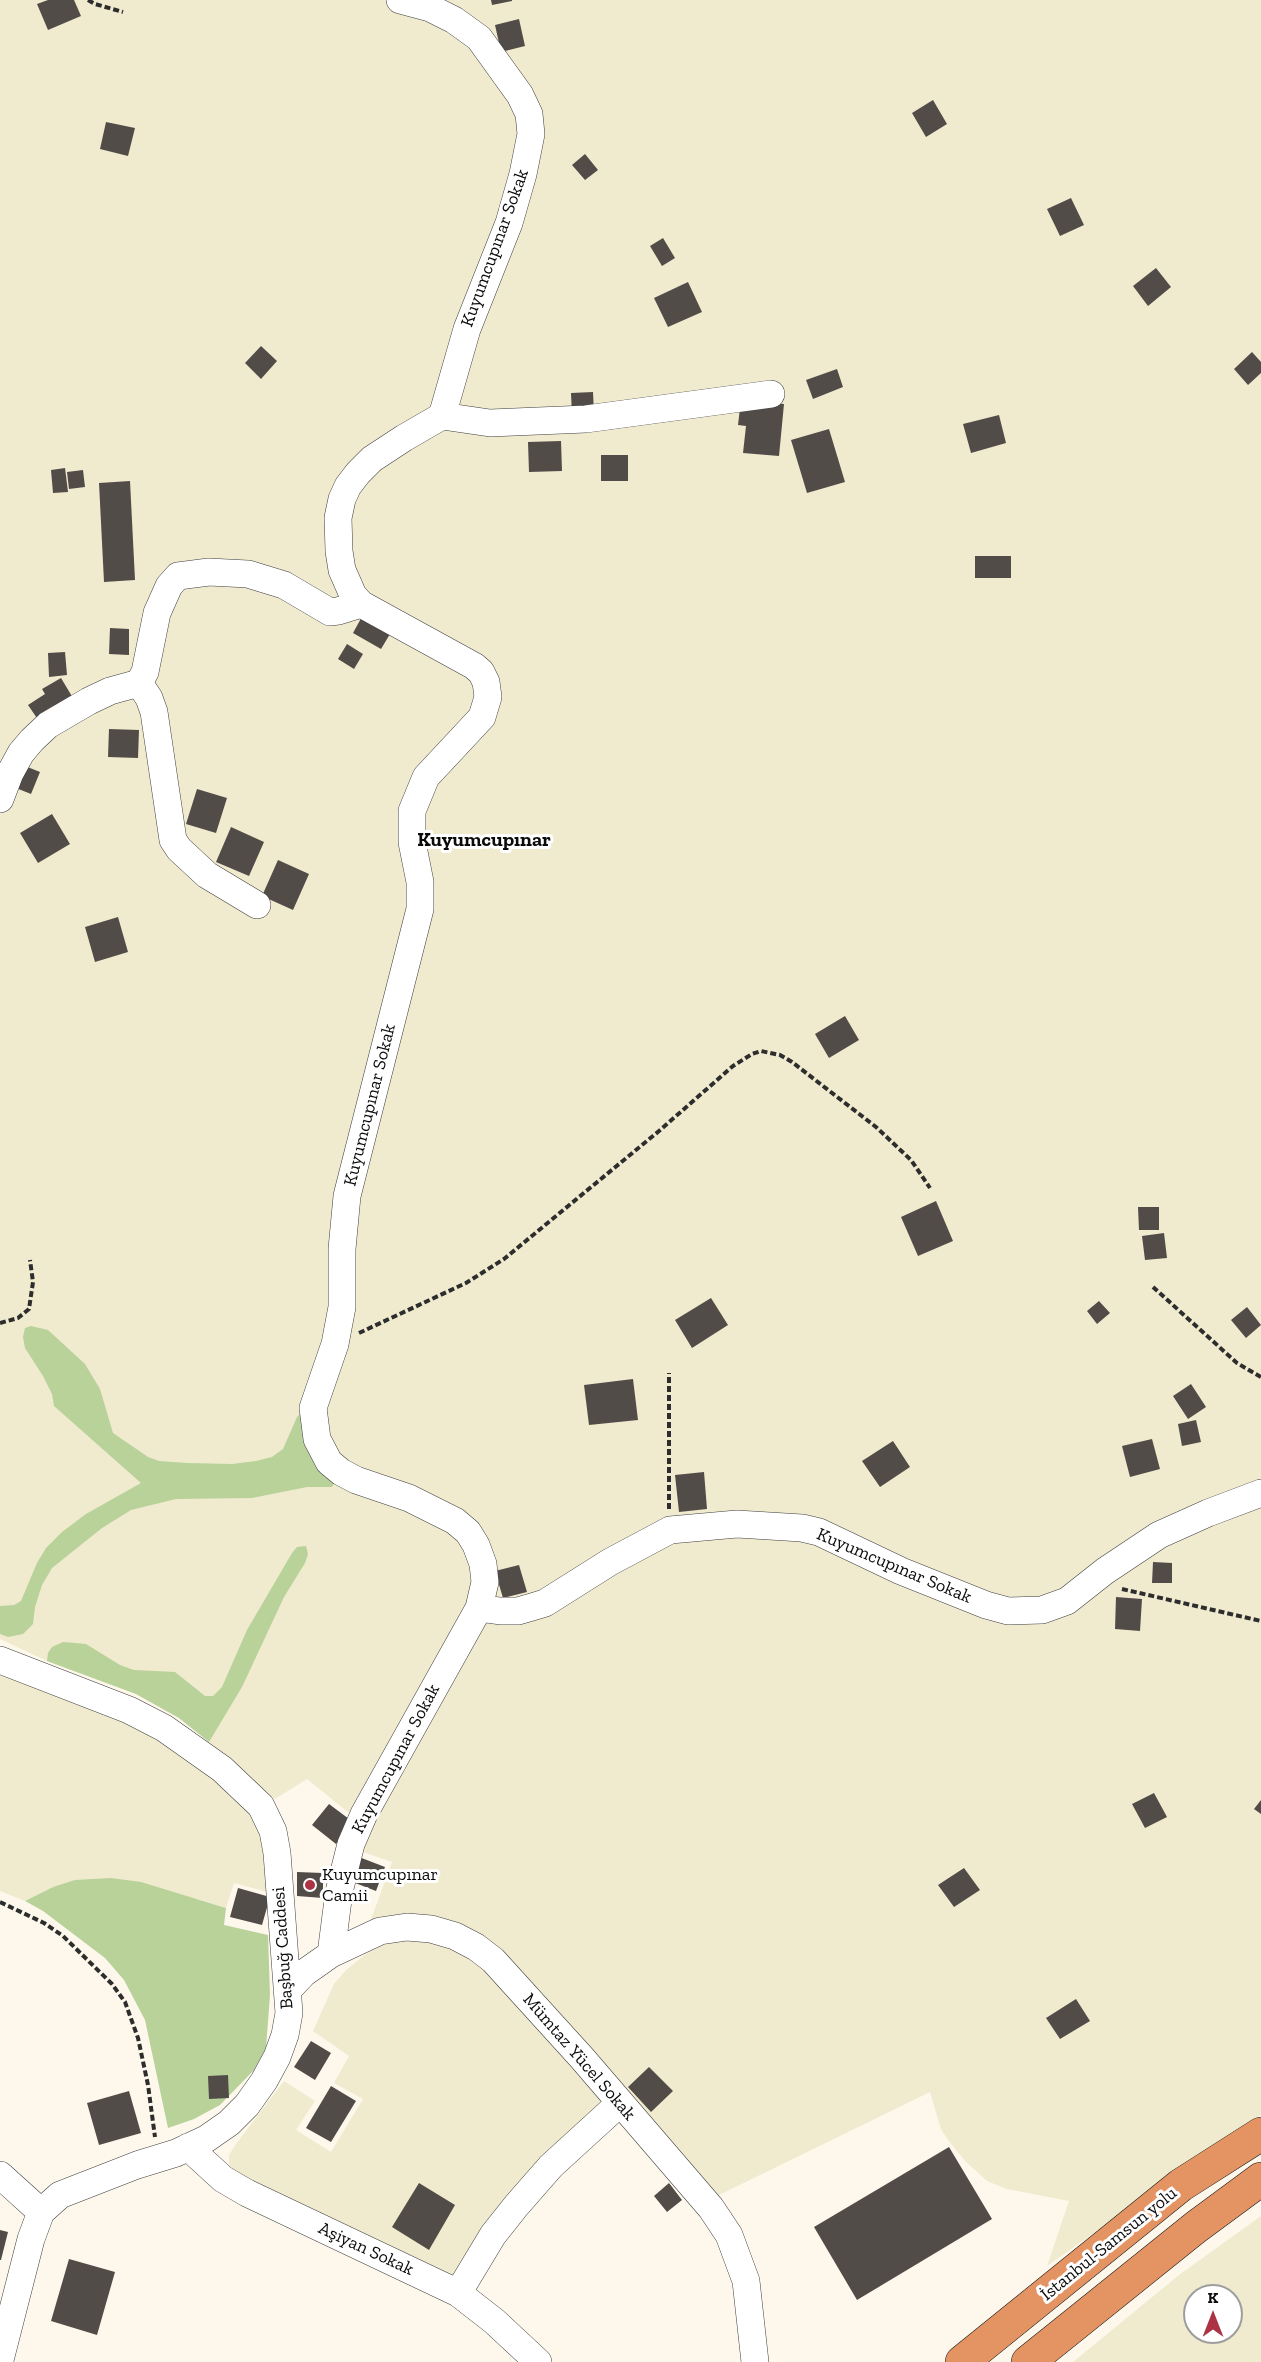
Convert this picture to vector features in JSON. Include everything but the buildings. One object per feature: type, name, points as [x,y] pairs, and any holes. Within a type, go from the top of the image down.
[{"type":"highway","name":"İstanbul-Samsun yolu","points":[[962,2362],[1181,2185],[1261,2134]]},
{"type":"highway","points":[[1028,2362],[1196,2227],[1261,2179]]},
{"type":"street","name":"Kuyumcupınar Sokak","points":[[331,1954],[343,1869],[360,1824],[437,1680],[479,1608],[485,1582],[483,1564],[468,1532],[438,1511],[356,1480],[329,1462],[320,1449],[313,1408],[335,1344],[342,1307],[342,1249],[347,1196],[420,909],[420,882],[412,842],[412,811],[426,777],[482,717],[488,697],[486,682],[481,672],[474,666],[361,604],[347,585],[342,570],[338,532],[342,499],[348,486],[372,459],[442,416],[467,329],[509,223],[524,174],[531,134],[529,114],[520,95],[479,38],[454,20],[430,8],[400,0]]},
{"type":"street","points":[[442,416],[490,423],[586,419],[771,394]]},
{"type":"street","points":[[0,799],[21,753],[48,725],[99,696],[138,683],[145,672],[160,605],[169,586],[178,576],[209,572],[248,574],[284,585],[330,612],[361,604]]},
{"type":"street","points":[[138,683],[149,698],[154,712],[172,840],[207,875],[257,906]]},
{"type":"street","name":"Kuyumcupınar Sokak","points":[[479,1608],[518,1611],[545,1603],[610,1562],[669,1531],[736,1524],[802,1528],[838,1540],[901,1571],[986,1605],[1008,1611],[1042,1610],[1067,1602],[1105,1571],[1159,1535],[1261,1493]]},
{"type":"street","name":"Başbuğ Caddesi","points":[[0,1660],[129,1710],[164,1728],[222,1769],[261,1806],[273,1831],[277,1853],[289,2013],[285,2035],[264,2081],[248,2105],[229,2122],[206,2139],[188,2147],[60,2195],[41,2212]]},
{"type":"street","name":"Mümtaz Yücel Sokak","points":[[287,1990],[304,1973],[331,1954],[380,1931],[407,1927],[431,1929],[466,1941],[493,1960],[711,2208],[729,2235],[746,2281],[755,2362]]},
{"type":"street","points":[[458,2294],[493,2235],[523,2198],[551,2166],[620,2103]]},
{"type":"street","name":"Aşiyan Sokak","points":[[188,2147],[224,2179],[248,2193],[458,2294],[494,2322],[538,2362]]},
{"type":"street","points":[[0,2360],[31,2239],[41,2212],[7,2189]]},
{"type":"path","points":[[88,0],[123,12]]},
{"type":"path","points":[[335,1344],[466,1283],[504,1259],[659,1131],[733,1066],[761,1051],[780,1055],[792,1062],[876,1127],[910,1160],[930,1188]]},
{"type":"path","points":[[0,1323],[18,1318],[29,1309],[33,1282],[30,1260]]},
{"type":"path","points":[[1153,1287],[1237,1363],[1261,1377]]},
{"type":"path","points":[[669,1372],[669,1531]]},
{"type":"path","points":[[1118,1588],[1261,1621]]},
{"type":"path","points":[[0,1902],[44,1923],[63,1936],[112,1984],[125,2002],[138,2038],[148,2085],[158,2158]]},
{"type":"shaded area","name":"Kuyumcupınar","points":[[0,0],[1261,0],[1261,2115],[1047,2266],[1069,2201],[1007,2189],[987,2181],[966,2162],[948,2140],[941,2129],[930,2092],[715,2197],[501,1954],[369,1925],[392,1862],[363,1852],[369,1829],[307,1779],[275,1799],[179,1718],[136,1694],[47,1661],[0,1639]]},
{"type":"shaded area","points":[[6,1672],[142,1724],[171,1743],[238,1799],[267,1839],[271,1893],[234,1883],[226,1908],[198,1899],[53,1887],[25,1901],[0,1891],[0,1675]]},
{"type":"shaded area","points":[[404,1939],[441,1942],[472,1960],[497,1980],[607,2104],[455,2283],[240,2177],[229,2164],[229,2155],[236,2144],[284,2081],[315,2101],[296,2130],[331,2152],[363,2099],[334,2083],[349,2056],[313,2031],[334,1984],[346,1970],[366,1954],[383,1945]]},
{"type":"shaded area","points":[[1261,2216],[1261,2362],[1073,2362],[1179,2275]]},
{"type":"green space","points":[[31,1326],[48,1330],[85,1364],[100,1389],[113,1433],[148,1457],[159,1461],[232,1464],[272,1457],[283,1449],[300,1414],[336,1480],[332,1487],[307,1487],[252,1498],[176,1499],[131,1510],[102,1528],[52,1568],[42,1585],[35,1607],[33,1624],[23,1634],[8,1637],[0,1634],[0,1606],[14,1605],[21,1601],[46,1548],[62,1532],[86,1514],[141,1483],[54,1406],[52,1394],[43,1376],[25,1348],[23,1337],[25,1328]]},
{"type":"green space","points":[[306,1546],[308,1554],[305,1563],[284,1597],[242,1687],[209,1742],[179,1718],[136,1694],[47,1661],[52,1647],[63,1642],[86,1644],[120,1665],[134,1670],[175,1672],[205,1696],[213,1696],[222,1687],[247,1630],[292,1553],[297,1547]]},
{"type":"green space","points":[[111,1878],[141,1882],[226,1908],[224,1925],[268,1935],[270,1995],[266,2048],[254,2070],[220,2105],[194,2119],[168,2128],[145,2020],[124,1980],[105,1958],[43,1911],[25,1901],[53,1887],[75,1880]]},
{"type":"place","name":"Kuyumcupınar Camii","points":[[310,1885]]},
{"type":"district","name":"Kuyumcupınar","points":[[484,840]]}]
